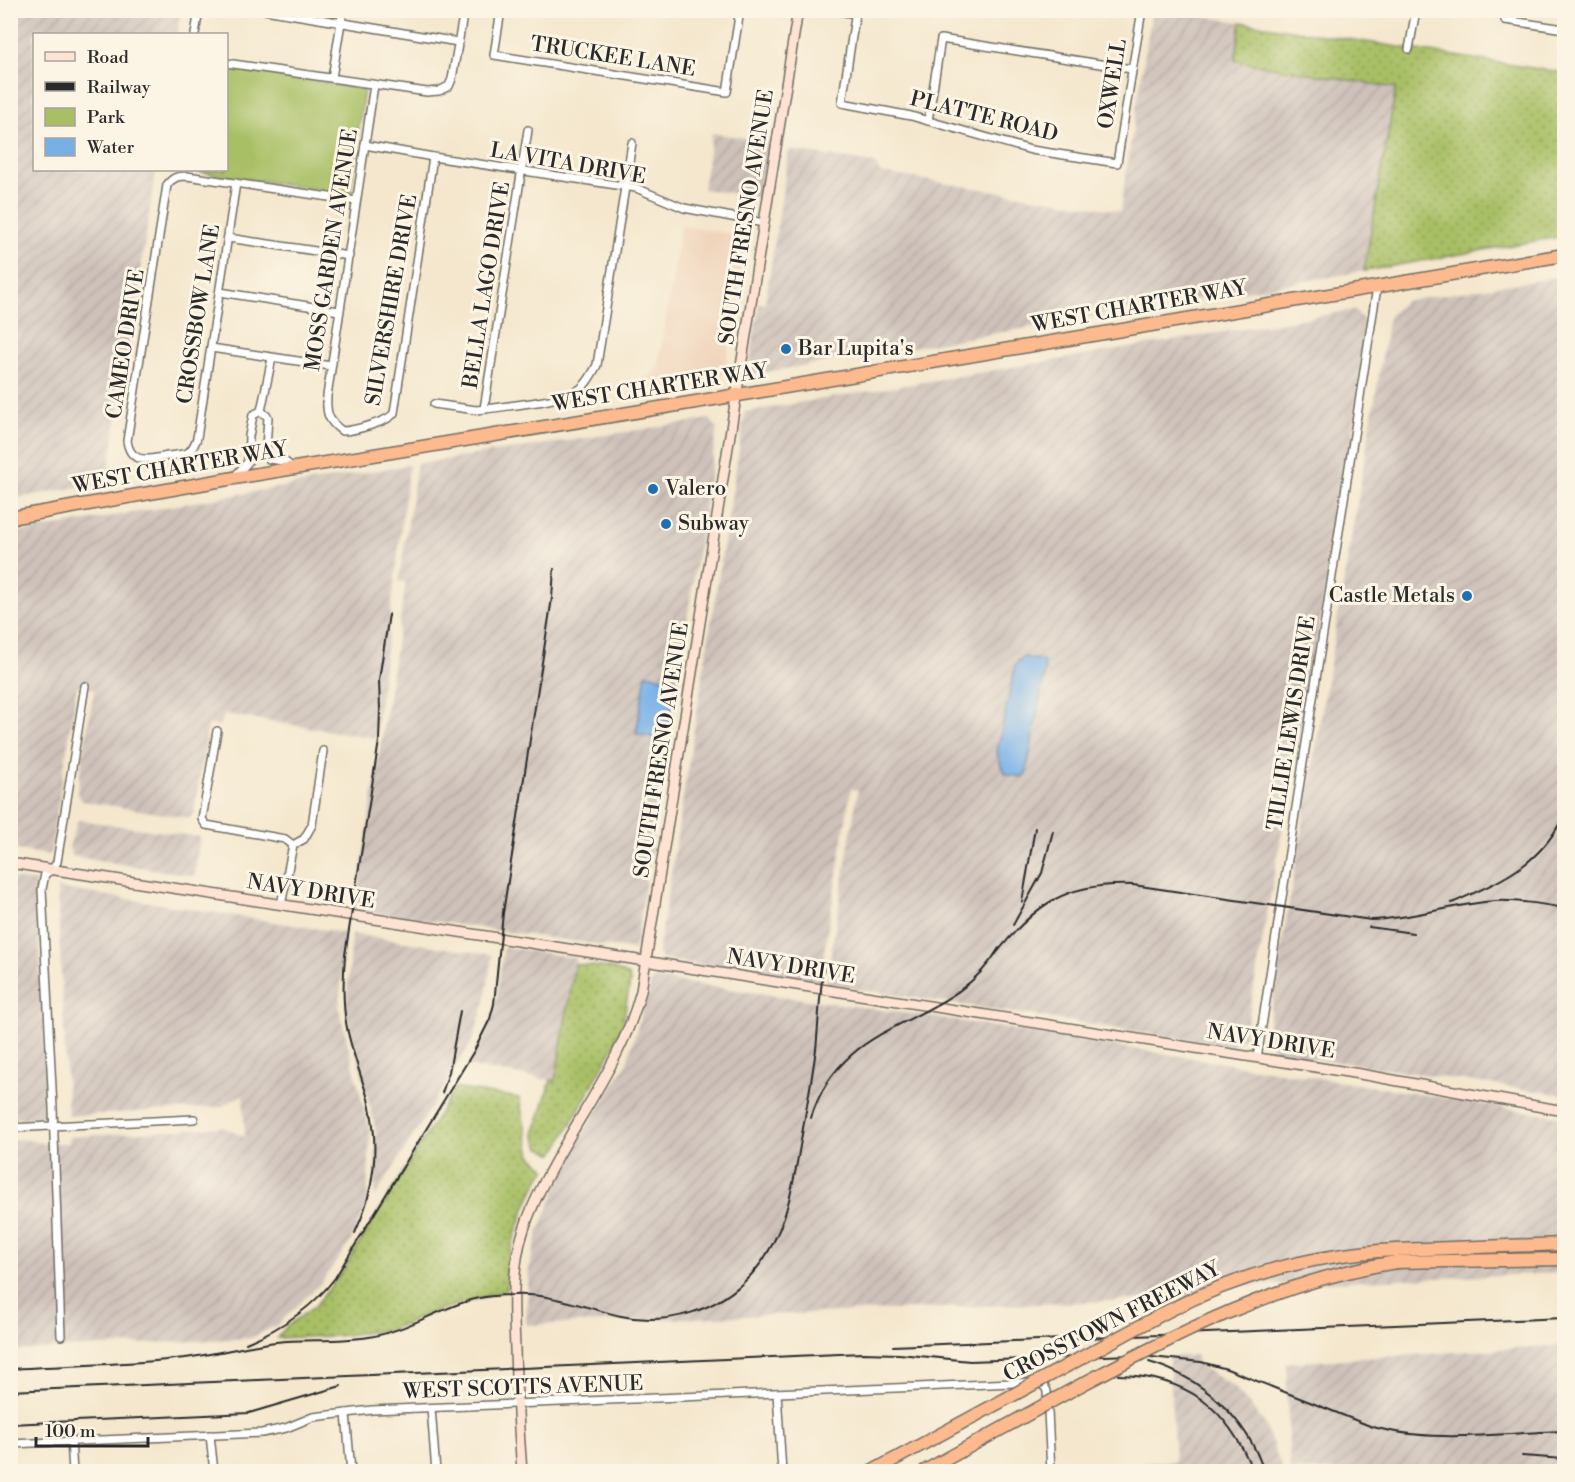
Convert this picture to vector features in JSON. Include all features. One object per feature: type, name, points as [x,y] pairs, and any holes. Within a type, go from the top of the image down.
[{"type":"highway","name":"WEST CHARTER WAY","points":[[10,518],[234,478],[1564,255]]},
{"type":"highway","name":"CROSSTOWN FREEWAY","points":[[923,1472],[1127,1360],[1224,1313],[1302,1283],[1396,1256],[1564,1244]]},
{"type":"highway","name":"CROSSTOWN FREEWAY","points":[[871,1472],[1166,1312],[1209,1291],[1254,1274],[1348,1253],[1564,1259]]},
{"type":"street","points":[[195,33],[199,10]]},
{"type":"street","points":[[265,10],[458,42]]},
{"type":"street","points":[[332,78],[343,10]]},
{"type":"street","points":[[228,63],[374,86],[427,92],[439,91],[449,86],[452,79],[464,10]]},
{"type":"street","name":"TRUCKEE LANE","points":[[501,10],[494,55],[728,92],[740,10]]},
{"type":"street","name":"SOUTH FRESNO AVENUE","points":[[522,1472],[516,1404],[514,1295],[517,1256],[524,1229],[537,1197],[621,1047],[634,1017],[646,962],[798,10]]},
{"type":"street","points":[[834,10],[856,12]]},
{"type":"street","name":"OXWELL","points":[[1118,163],[1142,10]]},
{"type":"street","points":[[1409,49],[1416,10]]},
{"type":"street","points":[[1506,10],[1505,20],[1564,29]]},
{"type":"street","name":"PLATTE ROAD","points":[[856,12],[842,102],[886,110],[1008,144],[1118,163]]},
{"type":"street","points":[[928,121],[941,39],[1132,69]]},
{"type":"street","name":"MOSS GARDEN AVENUE","points":[[328,419],[326,410],[331,366],[374,86]]},
{"type":"street","name":"BELLA LAGO DRIVE","points":[[484,409],[528,130]]},
{"type":"street","points":[[434,404],[484,409],[566,396],[580,389],[588,381],[597,365],[632,143]]},
{"type":"street","name":"LA VITA DRIVE","points":[[365,145],[636,188],[684,208],[764,223]]},
{"type":"street","name":"SILVERSHIRE DRIVE","points":[[328,419],[342,431],[348,431],[391,417],[433,157]]},
{"type":"street","name":"CAMEO DRIVE","points":[[193,448],[186,453],[145,459],[132,454],[128,449],[127,441],[167,185],[174,177],[187,176],[236,183]]},
{"type":"street","points":[[236,183],[356,201]]},
{"type":"street","name":"CROSSBOW LANE","points":[[193,448],[197,438],[236,183]]},
{"type":"street","points":[[228,238],[348,256]]},
{"type":"street","name":"TILLIE LEWIS DRIVE","points":[[1257,1058],[1377,287]]},
{"type":"street","points":[[220,292],[339,311]]},
{"type":"street","points":[[211,348],[331,366]]},
{"type":"street","points":[[261,411],[272,358]]},
{"type":"street","points":[[261,411],[268,417],[269,459],[284,461],[294,468]]},
{"type":"street","points":[[234,478],[248,462],[253,415],[261,411]]},
{"type":"street","points":[[61,1336],[54,1125],[42,889],[45,874],[52,870],[57,862],[85,686]]},
{"type":"street","points":[[217,731],[202,819],[206,825],[285,839],[293,845]]},
{"type":"street","points":[[280,905],[293,845],[304,839],[312,825],[323,751]]},
{"type":"street","name":"NAVY DRIVE","points":[[10,863],[1368,1075],[1564,1110]]},
{"type":"street","points":[[10,1128],[194,1119]]},
{"type":"street","name":"WEST SCOTTS AVENUE","points":[[10,1444],[275,1432],[313,1417],[346,1413],[1040,1383],[1045,1386],[1048,1394],[1051,1472]]},
{"type":"street","points":[[777,1393],[782,1472]]},
{"type":"street","points":[[432,1408],[436,1472]]},
{"type":"street","points":[[346,1413],[351,1472]]},
{"type":"street","points":[[210,1435],[214,1472]]},
{"type":"street","points":[[71,1440],[73,1472]]},
{"type":"shaded area","points":[[11,10],[181,11],[177,33],[33,33],[33,171],[156,171],[107,482],[11,499]]},
{"type":"shaded area","points":[[1152,11],[1167,11],[1241,22],[1235,62],[1396,88],[1364,271],[748,375],[759,303],[765,304],[789,150],[874,163],[881,173],[1120,211]]},
{"type":"shaded area","points":[[712,133],[771,142],[762,198],[703,189]]},
{"type":"shaded area","points":[[681,226],[739,235],[745,243],[725,372],[719,378],[628,394],[658,368]]},
{"type":"shaded area","points":[[1564,276],[1564,1095],[1277,1053],[1266,1039],[1389,316],[1404,301]]},
{"type":"shaded area","points":[[1355,310],[1366,324],[1351,452],[1245,1036],[1231,1046],[826,984],[858,790],[851,789],[819,983],[661,959],[658,954],[745,412]]},
{"type":"shaded area","points":[[710,419],[717,429],[635,950],[355,910],[406,582],[399,581],[417,464]]},
{"type":"shaded area","points":[[409,465],[375,738],[225,714],[219,726],[208,725],[194,813],[189,818],[82,801],[77,792],[94,689],[77,686],[50,855],[11,849],[10,534]]},
{"type":"shaded area","points":[[78,820],[200,837],[194,876],[72,856],[69,847]]},
{"type":"shaded area","points":[[11,878],[36,882],[48,1117],[11,1119]]},
{"type":"shaded area","points":[[57,888],[345,933],[339,1009],[370,1132],[367,1204],[349,1244],[320,1284],[277,1325],[250,1338],[11,1351],[11,1140],[23,1139],[45,1144],[69,1143],[69,1137],[222,1127],[245,1137],[243,1094],[221,1107],[68,1116]]},
{"type":"shaded area","points":[[352,934],[492,955],[485,1002],[472,1041],[375,1197],[376,1131],[346,1011]]},
{"type":"shaded area","points":[[504,947],[576,958],[555,1081],[468,1066],[487,1031],[495,1006]]},
{"type":"shaded area","points":[[656,979],[926,1016],[1564,1117],[1564,1273],[1206,1287],[1205,1297],[526,1325],[529,1268],[539,1230],[573,1149],[626,1065],[651,983]]},
{"type":"shaded area","points":[[1564,1345],[1564,1471],[1290,1471],[1286,1363]]},
{"type":"shaded area","points":[[1197,1355],[1197,1364],[1235,1388],[1264,1422],[1283,1471],[1062,1471],[1062,1468],[1175,1461],[1169,1357]]},
{"type":"green space","points":[[1241,22],[1564,73],[1564,236],[1364,271],[1396,88],[1235,61]]},
{"type":"green space","points":[[228,66],[364,89],[350,194],[191,171],[228,171]]},
{"type":"green space","points":[[575,964],[612,968],[629,976],[630,982],[623,1023],[613,1048],[554,1154],[540,1148],[534,1134],[551,1080],[555,1081]]},
{"type":"green space","points":[[455,1088],[519,1098],[531,1155],[546,1169],[522,1215],[507,1266],[507,1290],[429,1313],[387,1330],[336,1336],[277,1338],[287,1326],[315,1306],[338,1278]]},
{"type":"water","points":[[1024,657],[1043,661],[1045,669],[1026,774],[1021,777],[1006,774],[997,752],[1015,667]]},
{"type":"water","points":[[646,674],[678,680],[665,740],[636,734]]},
{"type":"railway","points":[[246,1343],[271,1331],[306,1308],[335,1278],[474,1051],[490,1019],[494,1004],[503,913],[552,598],[554,569]]},
{"type":"railway","points":[[355,1233],[371,1184],[374,1133],[368,1099],[345,1019],[345,955],[379,741],[379,680],[389,614]]},
{"type":"railway","points":[[1452,903],[1517,870],[1543,847],[1564,815]]},
{"type":"railway","points":[[1022,902],[1035,828]]},
{"type":"railway","points":[[1013,925],[1042,873],[1053,831]]},
{"type":"railway","points":[[995,955],[1024,922],[1054,900],[1070,892],[1109,885],[1133,885],[1371,920],[1495,901],[1564,908]]},
{"type":"railway","points":[[1369,927],[1413,933]]},
{"type":"railway","points":[[811,1118],[826,1084],[847,1059],[872,1040],[954,994],[978,975],[999,948]]},
{"type":"railway","points":[[10,1369],[119,1364],[196,1356],[276,1342],[369,1337],[396,1330],[458,1304],[492,1296],[542,1296],[639,1319],[674,1317],[707,1307],[737,1288],[762,1262],[772,1246],[786,1212],[795,1176],[813,1072],[824,967]]},
{"type":"railway","points":[[442,1093],[449,1072],[460,1011]]},
{"type":"railway","points":[[893,1346],[1564,1318]]},
{"type":"railway","points":[[10,1391],[862,1353],[970,1361],[1131,1355],[1201,1362],[1227,1369],[1370,1426],[1393,1431],[1441,1436],[1564,1431]]},
{"type":"railway","points":[[1149,1362],[1187,1378],[1220,1403],[1247,1435],[1264,1472]]},
{"type":"railway","points":[[1118,1375],[1164,1381],[1202,1399],[1231,1430],[1243,1449],[1253,1472]]},
{"type":"railway","points":[[10,1424],[249,1413],[341,1386]]},
{"type":"railway","points":[[1522,1456],[1564,1459]]},
{"type":"place","name":"Bar Lupita's","points":[[786,349]]},
{"type":"place","name":"Valero","points":[[653,489]]},
{"type":"place","name":"Subway","points":[[666,524]]},
{"type":"place","name":"Castle Metals","points":[[1467,596]]}]
